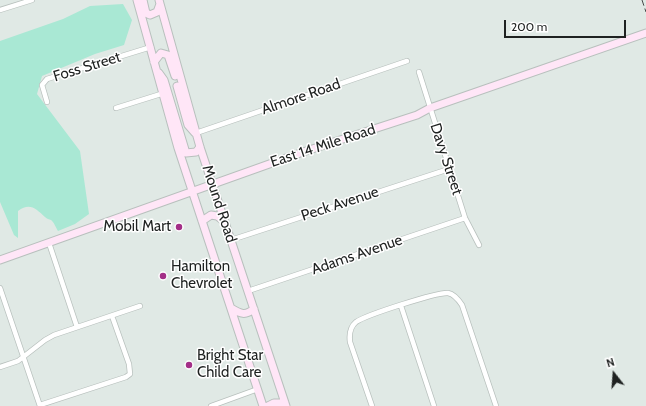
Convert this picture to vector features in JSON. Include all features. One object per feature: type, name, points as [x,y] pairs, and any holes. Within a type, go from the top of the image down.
[{"type":"main road","name":"Mound Road","points":[[137,0],[154,62],[165,93],[178,148],[263,406]]},
{"type":"main road","points":[[143,0],[146,13],[150,15],[157,12],[160,1]]},
{"type":"main road","name":"Mound Road","points":[[160,1],[200,147],[286,404]]},
{"type":"main road","name":"East 14 Mile Road","points":[[0,260],[331,142],[398,121],[430,108],[646,33]]},
{"type":"main road","points":[[154,62],[161,54],[166,53],[170,57],[188,125],[196,133]]},
{"type":"main road","points":[[165,93],[186,153],[196,152],[200,147]]},
{"type":"main road","points":[[202,221],[211,215],[217,216],[225,222]]},
{"type":"main road","points":[[231,308],[243,314],[254,309]]},
{"type":"main road","points":[[268,406],[274,403],[286,404]]},
{"type":"street","points":[[0,10],[32,0]]},
{"type":"street","name":"Foss Street","points":[[47,102],[42,85],[47,79],[151,48]]},
{"type":"street","name":"Almore Road","points":[[196,133],[407,61]]},
{"type":"street","name":"Davy Street","points":[[418,72],[465,218],[479,246]]},
{"type":"street","points":[[116,108],[165,93]]},
{"type":"street","name":"Peck Avenue","points":[[231,240],[449,168]]},
{"type":"street","name":"Adams Avenue","points":[[248,291],[465,218]]},
{"type":"street","points":[[49,243],[77,328]]},
{"type":"street","points":[[0,288],[40,405],[126,377],[130,374],[129,364],[112,316]]},
{"type":"street","points":[[372,406],[351,346],[350,331],[354,325],[362,319],[441,293],[450,294],[458,299],[465,313],[496,406]]},
{"type":"street","points":[[0,367],[18,361],[45,340],[140,306]]},
{"type":"street","points":[[401,306],[434,406]]},
{"type":"street","points":[[211,406],[258,389]]},
{"type":"green space","points":[[123,4],[132,20],[124,45],[95,54],[42,76],[37,94],[80,151],[89,214],[75,224],[58,231],[51,220],[46,218],[39,211],[29,207],[22,208],[18,211],[18,238],[14,235],[0,202],[0,41],[63,19],[90,6]]},
{"type":"railway","points":[[642,0],[646,12]]},
{"type":"place","name":"Mobil Mart","points":[[179,227]]},
{"type":"place","name":"Hamilton Chevrolet","points":[[163,276]]},
{"type":"place","name":"Bright Star Child Care","points":[[189,365]]}]
